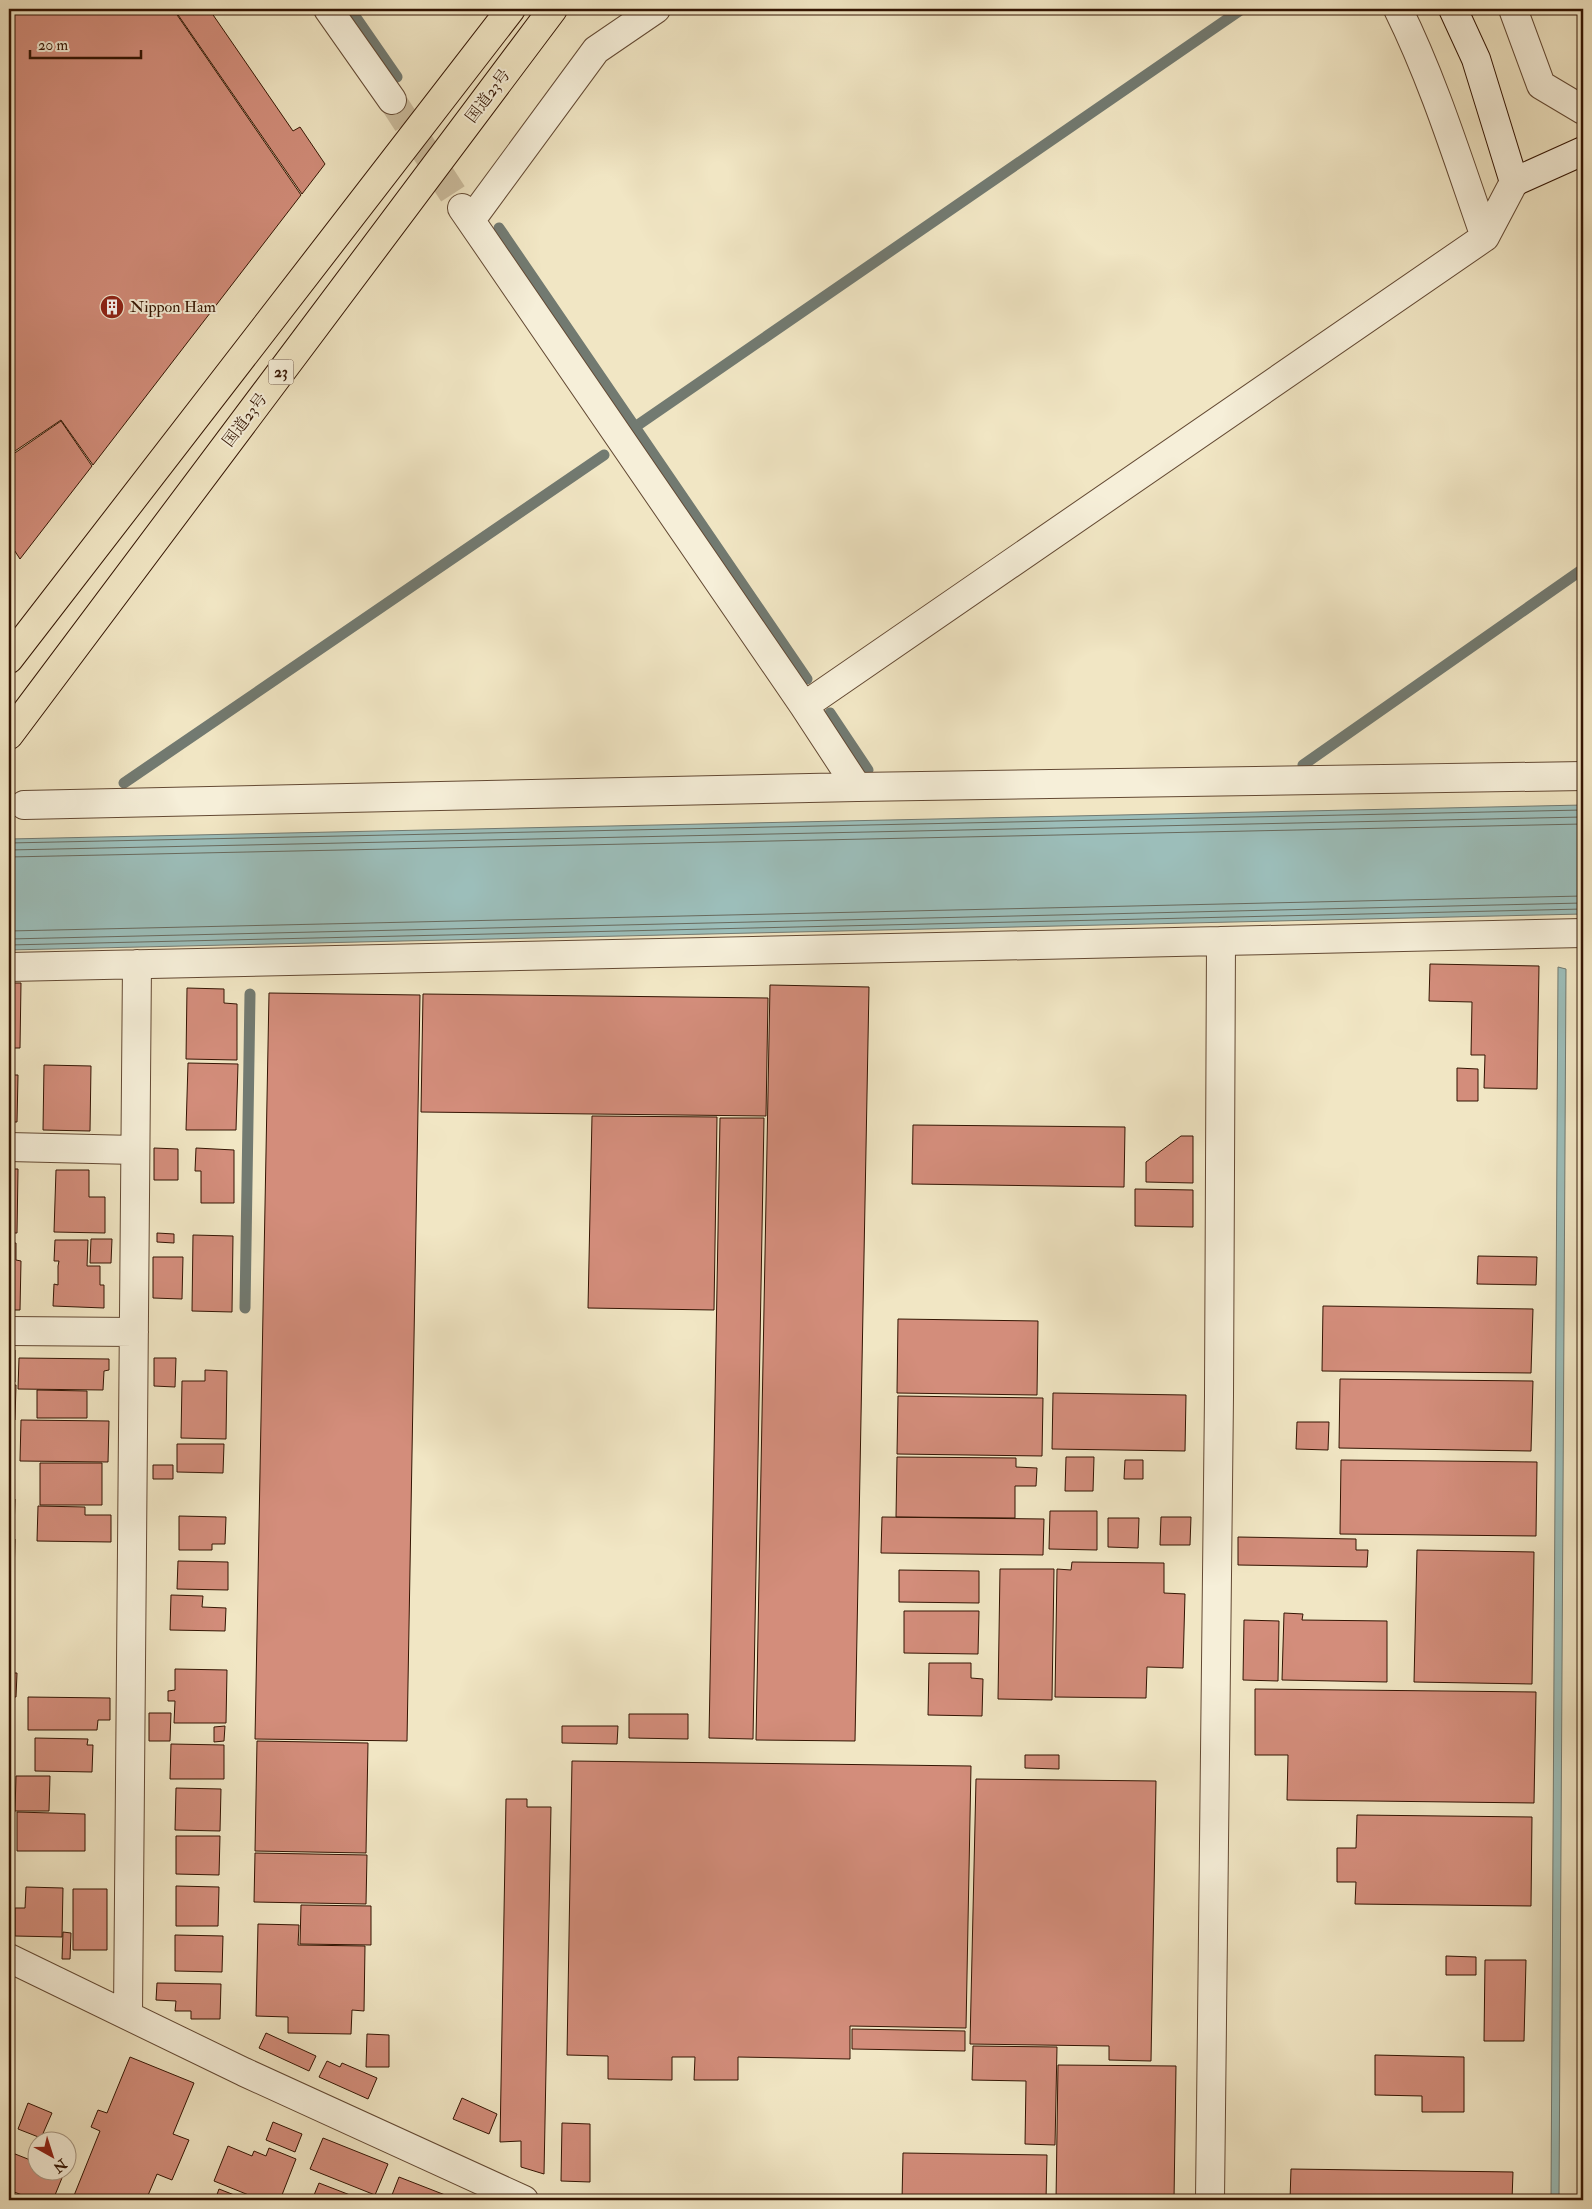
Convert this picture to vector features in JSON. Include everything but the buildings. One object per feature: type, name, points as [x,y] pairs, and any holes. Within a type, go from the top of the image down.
[{"type":"highway","name":"23","points":[[9,659],[511,9]]},
{"type":"highway","name":"国道23号","points":[[9,735],[553,9]]},
{"type":"street","points":[[328,9],[392,100]]},
{"type":"street","points":[[656,9],[596,50],[466,214],[804,706],[857,787]]},
{"type":"street","points":[[1398,9],[1418,48],[1440,104],[1485,237]]},
{"type":"street","points":[[1453,9],[1476,59],[1514,182]]},
{"type":"street","points":[[1513,9],[1541,85],[1583,110]]},
{"type":"street","points":[[804,706],[1485,237],[1514,182],[1583,150]]},
{"type":"street","points":[[24,806],[857,787],[1583,776]]},
{"type":"street","points":[[9,967],[1583,934]]},
{"type":"street","points":[[1210,2200],[1219,1386],[1221,941]]},
{"type":"street","points":[[128,2014],[137,964]]},
{"type":"street","points":[[9,1147],[135,1150]]},
{"type":"street","points":[[9,1331],[134,1332]]},
{"type":"street","points":[[9,1958],[128,2014],[244,2072],[524,2200]]},
{"type":"water","points":[[1583,805],[1583,914],[9,950],[9,839]]},
{"type":"water","points":[[1558,967],[1566,969],[1559,2200],[1551,2200]]},
{"type":"waterway","points":[[350,9],[397,77]]},
{"type":"waterway","points":[[635,427],[1242,9]]},
{"type":"waterway","points":[[499,228],[807,679]]},
{"type":"waterway","points":[[124,783],[604,455]]},
{"type":"waterway","points":[[1303,765],[1583,569]]},
{"type":"waterway","points":[[830,713],[868,770]]},
{"type":"waterway","points":[[245,1308],[250,994]]},
{"type":"tunnel","points":[[392,100],[462,208]]},
{"type":"place","name":"Nippon Ham","points":[[112,307]]}]
